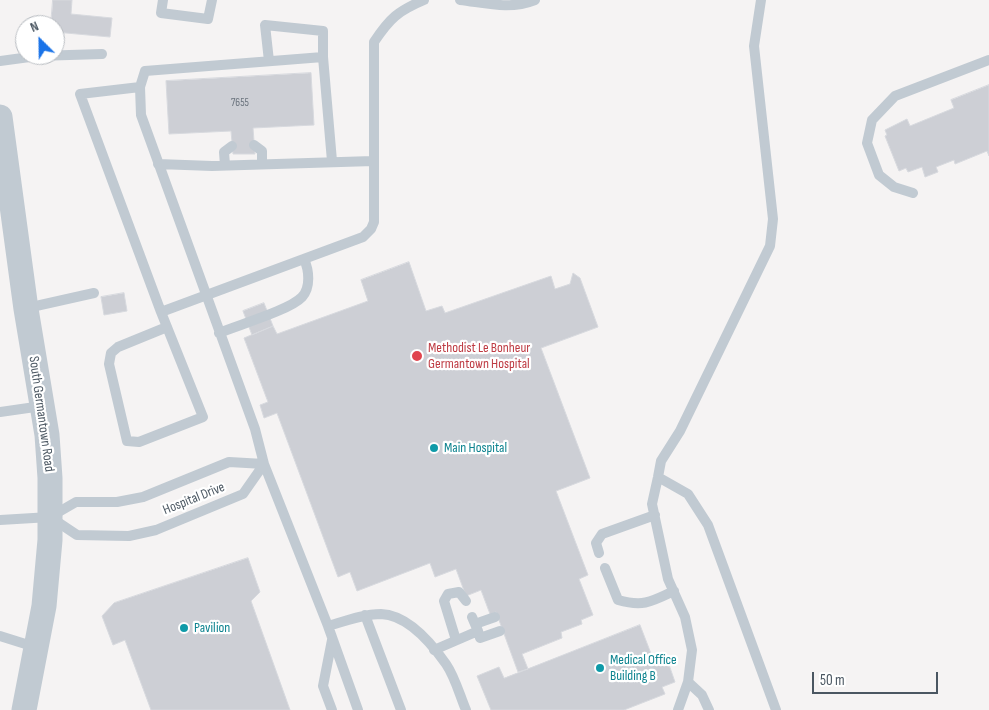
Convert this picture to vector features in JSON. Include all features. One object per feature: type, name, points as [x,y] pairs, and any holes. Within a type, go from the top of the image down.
[{"type":"street","name":"South Germantown Road","points":[[0,117],[12,230],[42,406],[50,478],[48,572],[44,606],[24,710]]},
{"type":"lane","points":[[163,0],[161,13],[208,19],[212,0]]},
{"type":"lane","points":[[161,312],[363,237],[371,229],[374,222],[374,42],[385,26],[401,10],[424,0]]},
{"type":"lane","points":[[460,0],[507,6],[523,5],[535,0]]},
{"type":"lane","points":[[678,710],[688,682],[692,650],[684,616],[668,579],[652,504],[661,461],[680,430],[770,246],[773,219],[754,46],[760,0]]},
{"type":"lane","points":[[268,61],[265,25],[323,31],[323,56],[332,162]]},
{"type":"lane","points":[[0,61],[37,56],[102,54]]},
{"type":"lane","points":[[323,56],[145,71],[140,87],[141,115],[255,429],[264,464],[328,626],[358,710]]},
{"type":"lane","points":[[913,193],[894,187],[879,175],[867,143],[872,120],[895,96],[989,60]]},
{"type":"lane","points":[[140,87],[80,94],[161,312],[167,326],[203,417],[139,442],[127,441],[109,364],[111,353],[167,326]]},
{"type":"lane","points":[[254,145],[262,151],[262,164]]},
{"type":"lane","points":[[225,165],[224,152],[232,146]]},
{"type":"lane","points":[[158,164],[225,165],[373,161]]},
{"type":"lane","points":[[219,333],[284,307],[302,297],[308,284],[304,259]]},
{"type":"lane","points":[[26,309],[94,293]]},
{"type":"lane","points":[[0,412],[42,406]]},
{"type":"lane","name":"Hospital Drive","points":[[229,462],[264,464],[243,494],[156,530],[129,536],[77,535],[50,516],[76,502],[117,502],[143,497],[229,462]]},
{"type":"lane","points":[[658,476],[688,494],[708,525],[776,710]]},
{"type":"lane","points":[[599,553],[596,543],[602,534],[655,514]]},
{"type":"lane","points":[[0,520],[50,516]]},
{"type":"lane","points":[[605,568],[618,600],[631,604],[646,604],[674,591]]},
{"type":"lane","points":[[456,640],[444,601],[448,594],[459,592],[466,601]]},
{"type":"lane","points":[[328,626],[365,615],[383,614],[400,619],[415,628],[447,665],[466,710]]},
{"type":"lane","points":[[365,615],[401,710]]},
{"type":"lane","points":[[434,650],[456,640],[475,624],[495,617]]},
{"type":"lane","points":[[475,624],[480,638],[500,631]]},
{"type":"lane","points":[[0,636],[36,647]]},
{"type":"lane","points":[[332,639],[323,686],[332,710]]},
{"type":"lane","points":[[688,682],[702,694],[709,710]]},
{"type":"building","points":[[53,0],[72,0],[71,14],[112,18],[110,37],[65,33],[65,15],[52,15]]},
{"type":"building","points":[[311,73],[314,125],[253,128],[255,154],[233,154],[231,131],[169,134],[166,81]]},
{"type":"building","points":[[989,85],[989,156],[987,151],[955,164],[954,160],[936,167],[938,172],[925,177],[922,167],[908,172],[906,168],[899,171],[885,136],[887,135],[885,130],[907,119],[910,126],[954,108],[951,100]]},
{"type":"building","name":"Main Hospital","points":[[409,262],[426,311],[442,306],[445,313],[551,276],[555,289],[570,284],[573,273],[580,278],[598,327],[541,348],[590,478],[556,491],[588,575],[579,579],[593,615],[581,620],[582,624],[561,632],[562,638],[522,654],[528,669],[518,672],[496,612],[490,614],[481,590],[466,596],[456,569],[435,577],[430,563],[357,591],[350,572],[338,577],[277,413],[264,418],[260,405],[268,402],[244,338],[273,326],[277,334],[368,301],[361,280]]},
{"type":"building","points":[[124,293],[127,311],[104,315],[101,297]]},
{"type":"building","points":[[264,303],[273,326],[252,335],[243,311]]},
{"type":"building","name":"Pavilion","points":[[248,558],[260,592],[251,601],[290,710],[151,710],[125,640],[113,645],[102,616],[114,603]]},
{"type":"building","name":"Medical Office Building B","points":[[640,625],[655,664],[667,659],[675,682],[662,687],[665,694],[624,710],[491,710],[477,676],[499,667],[504,678]]},
{"type":"place","name":"Methodist Le Bonheur Germantown Hospital","points":[[417,356]]},
{"type":"place","name":"Main Hospital","points":[[434,448]]},
{"type":"place","name":"Pavilion","points":[[184,628]]},
{"type":"place","name":"Medical Office Building B","points":[[600,668]]}]
